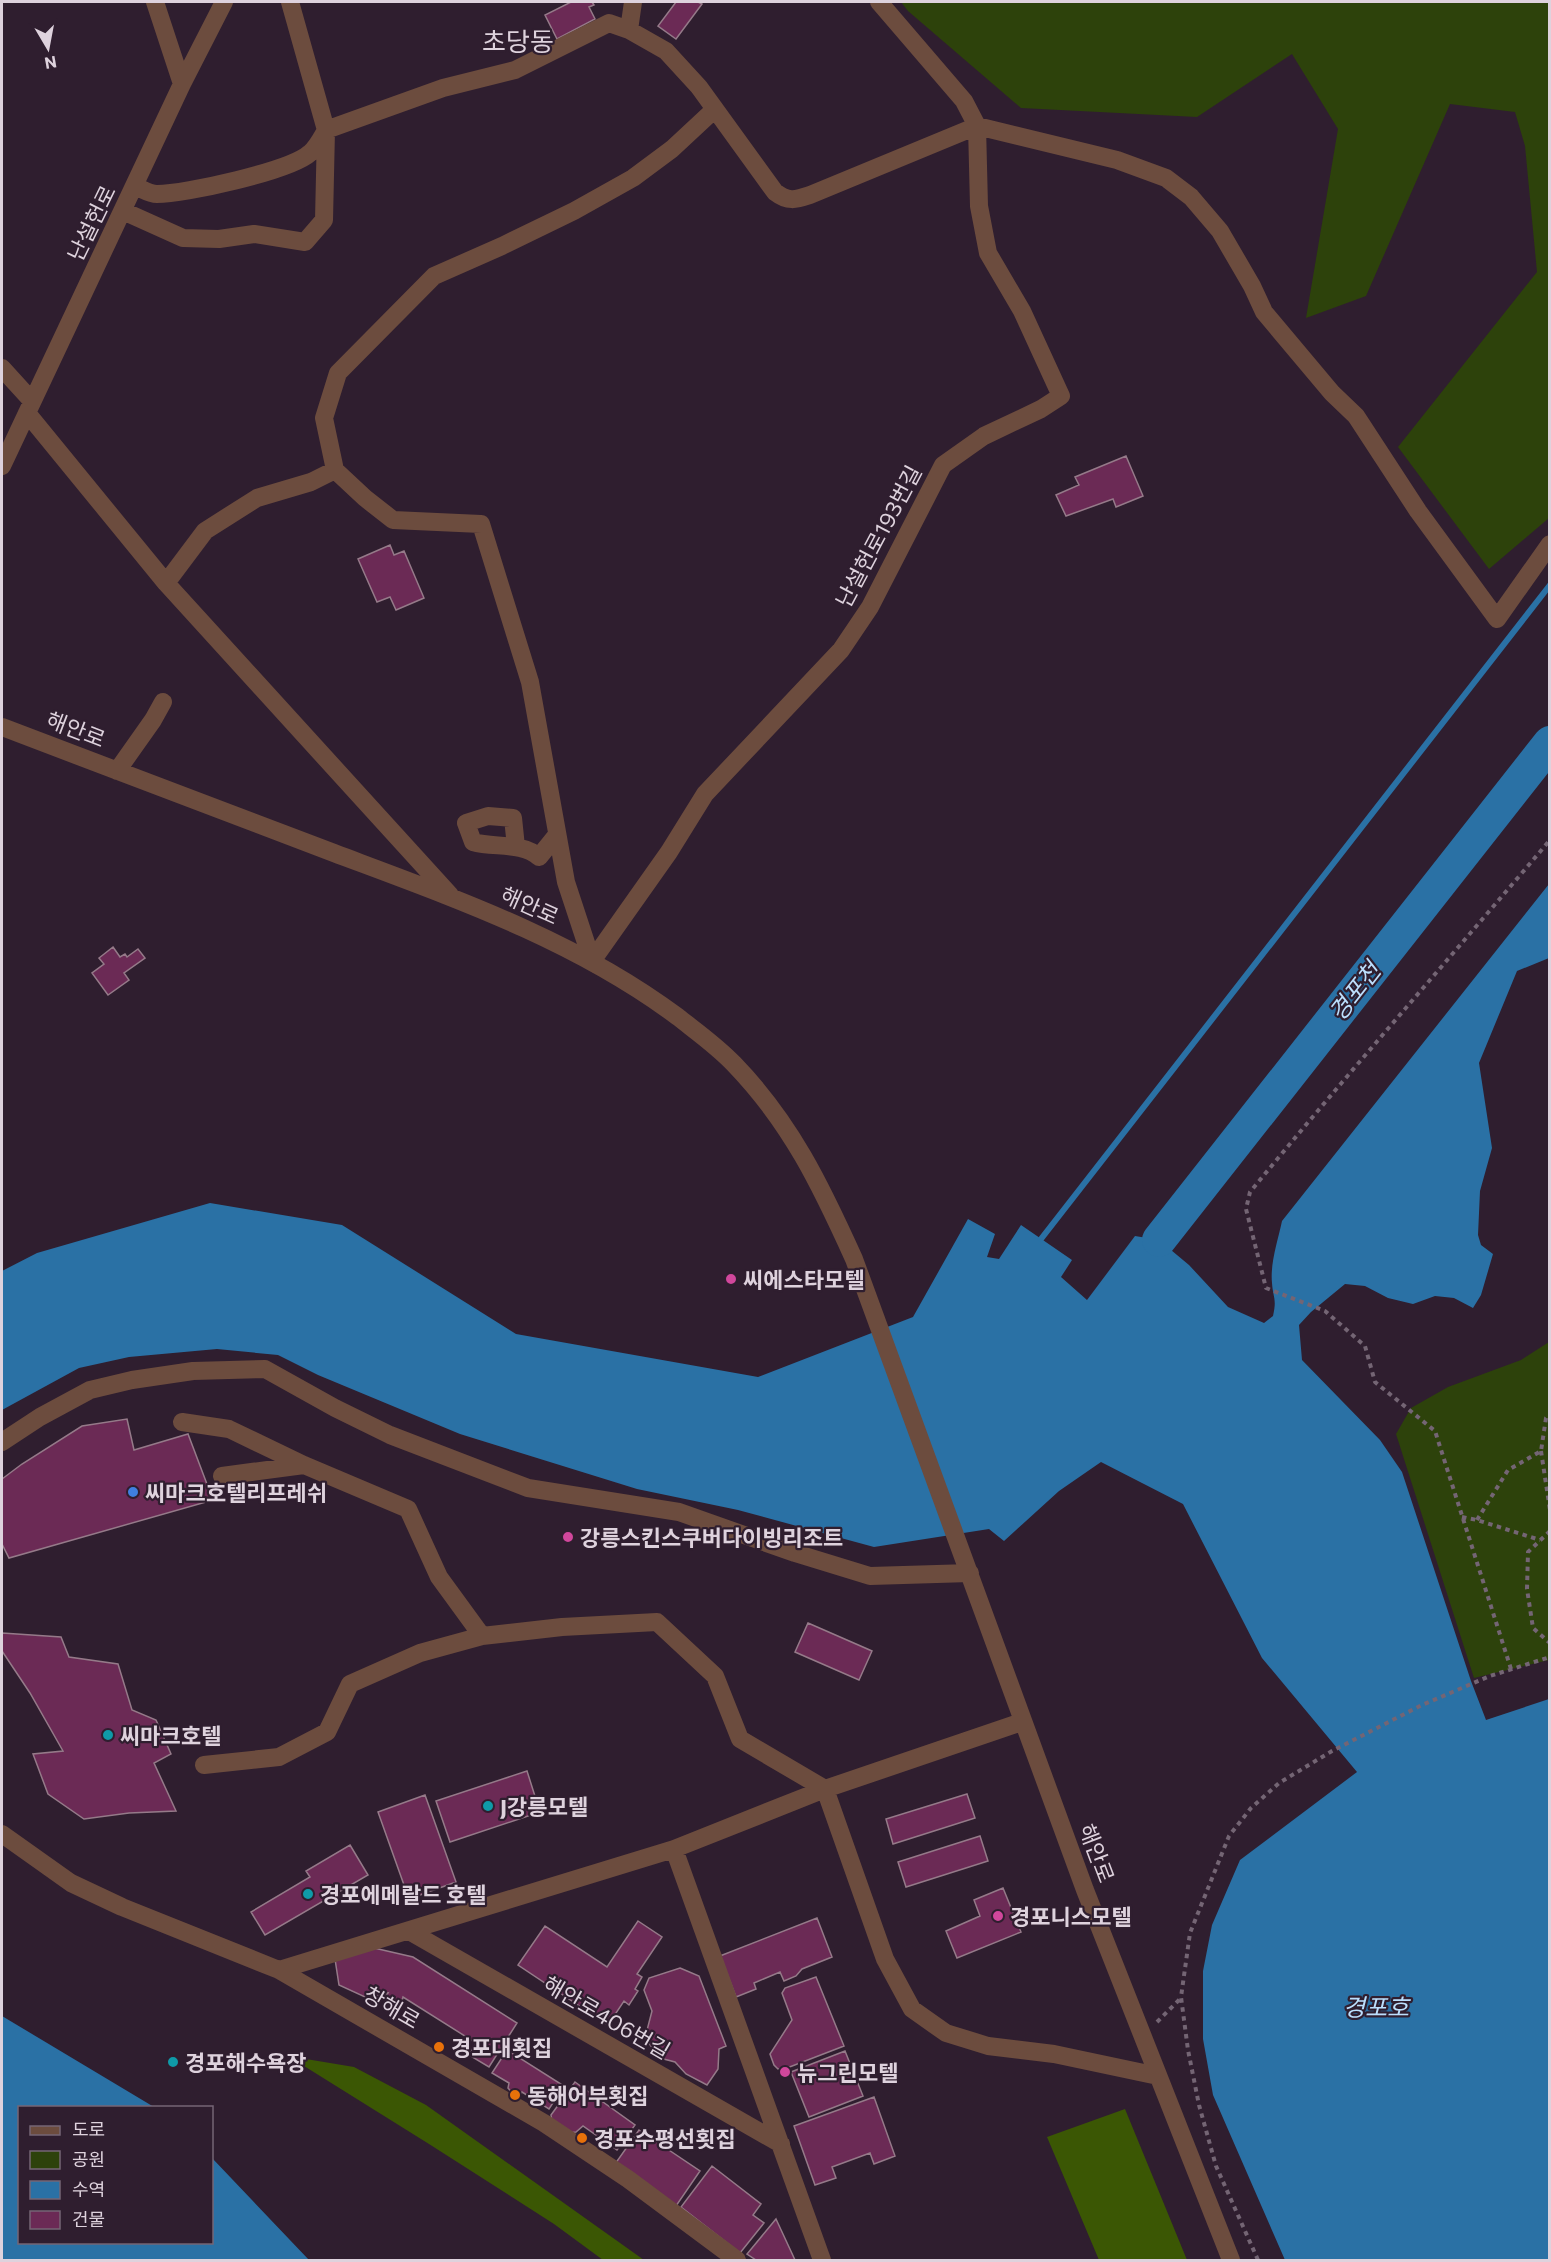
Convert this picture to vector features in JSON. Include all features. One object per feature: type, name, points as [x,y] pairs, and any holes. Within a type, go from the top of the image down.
[{"type":"street","points":[[155,2],[182,84]]},
{"type":"street","name":"난설헌로","points":[[2,466],[182,84],[224,2]]},
{"type":"street","points":[[123,211],[183,238],[219,239],[254,234],[305,242],[324,220],[326,130],[290,2]]},
{"type":"street","points":[[629,30],[633,2]]},
{"type":"street","name":"난설헌로193번길","points":[[592,962],[669,852],[705,794],[841,650],[870,607],[943,465],[984,436],[1041,409],[1061,396],[1022,312],[988,253],[979,206],[977,126],[964,101],[879,2]]},
{"type":"street","points":[[135,186],[154,194],[174,192],[225,183],[276,169],[310,153],[326,130],[443,88],[515,70],[609,23],[629,30],[666,51],[699,87],[775,192],[786,200],[795,200],[810,195],[977,126],[1117,160],[1166,178],[1191,197],[1220,231],[1252,286],[1264,312],[1332,393],[1356,416],[1418,511],[1497,619],[1550,544]]},
{"type":"street","points":[[592,962],[566,882],[530,682],[481,524],[393,520],[335,470],[324,418],[338,373],[434,276],[574,211],[633,178],[672,149],[715,109]]},
{"type":"street","points":[[2,368],[166,583],[453,898]]},
{"type":"street","points":[[166,583],[205,531],[257,498],[311,482],[335,470]]},
{"type":"street","points":[[117,771],[163,702]]},
{"type":"street","name":"해안로","points":[[2,727],[453,898],[543,936],[592,962],[658,1003],[706,1039],[733,1063],[755,1089],[792,1136],[819,1182],[854,1259],[1022,1722],[1231,2260]]},
{"type":"street","points":[[516,847],[530,850],[538,857],[556,836]]},
{"type":"street","points":[[2,1442],[40,1417],[90,1390],[132,1380],[193,1371],[265,1369],[335,1408],[390,1435],[528,1488],[679,1512],[795,1553],[870,1576],[967,1566]]},
{"type":"street","points":[[182,1422],[229,1429],[304,1465],[408,1509],[439,1577],[482,1636]]},
{"type":"street","points":[[222,1476],[304,1465]]},
{"type":"street","points":[[204,1765],[279,1757],[327,1732],[350,1684],[420,1653],[482,1636],[562,1627],[657,1622],[715,1676],[740,1739],[825,1790],[885,1959],[912,2009],[946,2033],[988,2046],[1054,2054],[1158,2076]]},
{"type":"street","points":[[279,1970],[674,1849],[825,1790],[1022,1722]]},
{"type":"street","name":"창해로","points":[[2,1834],[81,1888],[122,1907],[279,1970],[544,2123],[628,2179],[737,2260]]},
{"type":"street","points":[[674,1849],[822,2260]]},
{"type":"street","name":"해안로406번길","points":[[409,1931],[781,2145]]},
{"type":"path","points":[[1511,1669],[1435,1431],[1375,1382],[1365,1346],[1325,1311],[1266,1288],[1246,1209],[1250,1192],[1550,840]]},
{"type":"path","points":[[1550,1414],[1546,1418],[1541,1451],[1550,1510]]},
{"type":"path","points":[[1477,1520],[1508,1470],[1541,1451]]},
{"type":"path","points":[[1462,1517],[1540,1540]]},
{"type":"path","points":[[1550,1531],[1528,1552],[1527,1589],[1533,1628],[1550,1643]]},
{"type":"path","points":[[1258,2260],[1216,2166],[1199,2105],[1181,1997],[1190,1933],[1229,1836],[1251,1808],[1279,1783],[1332,1751],[1422,1705],[1490,1676],[1550,1657]]},
{"type":"path","points":[[1143,2036],[1181,1997]]},
{"type":"green space","points":[[901,2],[1549,2],[1549,518],[1489,569],[1398,447],[1537,272],[1525,146],[1515,112],[1450,104],[1366,296],[1306,318],[1338,129],[1292,54],[1197,117],[1021,108],[908,11]]},
{"type":"green space","points":[[1549,1342],[1549,1660],[1474,1678],[1396,1434],[1411,1408],[1448,1387],[1521,1360]]},
{"type":"green space","points":[[288,2056],[354,2067],[426,2105],[644,2260],[603,2260],[554,2224]]},
{"type":"green space","points":[[1125,2109],[1187,2260],[1099,2260],[1047,2137]]},
{"type":"water","name":"경포호","points":[[1549,884],[1549,958],[1517,971],[1479,1063],[1492,1148],[1480,1191],[1478,1235],[1481,1245],[1493,1254],[1481,1295],[1473,1308],[1454,1298],[1435,1296],[1413,1304],[1388,1298],[1365,1286],[1345,1284],[1299,1325],[1302,1360],[1380,1440],[1402,1472],[1486,1720],[1549,1699],[1549,2260],[1285,2260],[1213,2095],[1203,2039],[1203,1971],[1212,1925],[1240,1860],[1357,1772],[1262,1658],[1183,1504],[1101,1462],[1059,1491],[1004,1541],[989,1529],[874,1547],[738,1510],[637,1489],[460,1434],[318,1375],[278,1355],[217,1349],[129,1357],[79,1368],[2,1410],[2,1271],[37,1253],[210,1203],[342,1225],[516,1334],[758,1377],[913,1317],[968,1219],[995,1234],[987,1257],[999,1259],[1021,1225],[1072,1260],[1061,1277],[1087,1300],[1135,1236],[1159,1240],[1189,1265],[1228,1307],[1264,1323],[1273,1316],[1275,1302],[1272,1268],[1282,1221]]},
{"type":"water","points":[[2,2016],[152,2106],[18,2106],[18,2244],[213,2244],[213,2159],[309,2260],[2,2260]]},
{"type":"building","points":[[571,2],[592,2],[594,5],[589,7],[595,19],[557,39],[545,15]]},
{"type":"building","points":[[676,2],[702,4],[676,39],[658,26]]},
{"type":"building","points":[[1126,456],[1143,496],[1116,507],[1113,499],[1066,516],[1056,495],[1079,485],[1075,477]]},
{"type":"building","points":[[390,545],[394,555],[404,551],[424,598],[396,610],[390,597],[377,602],[358,559]]},
{"type":"building","points":[[113,947],[120,957],[125,954],[127,957],[138,949],[145,958],[124,973],[129,980],[108,995],[92,973],[104,964],[99,958]]},
{"type":"building","points":[[127,1419],[134,1450],[188,1434],[213,1500],[9,1558],[2,1544],[2,1479],[82,1426]]},
{"type":"building","points":[[808,1623],[872,1651],[859,1680],[795,1652]]},
{"type":"building","name":"씨마크호텔","points":[[2,1633],[61,1637],[69,1657],[118,1664],[132,1710],[156,1720],[171,1754],[154,1763],[176,1811],[129,1813],[84,1819],[48,1794],[33,1754],[63,1751],[30,1693],[2,1651]]},
{"type":"building","name":"J강릉모텔","points":[[527,1771],[540,1812],[450,1842],[436,1801]]},
{"type":"building","points":[[967,1794],[975,1818],[893,1844],[886,1819]]},
{"type":"building","points":[[425,1795],[456,1882],[409,1899],[378,1812]]},
{"type":"building","points":[[980,1836],[988,1861],[906,1887],[898,1862]]},
{"type":"building","name":"경포에메랄드 호텔","points":[[350,1845],[368,1875],[265,1935],[251,1912],[310,1877],[306,1871]]},
{"type":"building","points":[[1003,1888],[1021,1932],[957,1958],[946,1931],[980,1916],[974,1900]]},
{"type":"building","points":[[817,1918],[832,1957],[802,1969],[796,1976],[784,1981],[780,1972],[754,1983],[756,1989],[736,1997],[720,1956]]},
{"type":"building","points":[[638,1921],[662,1937],[637,1974],[642,1977],[635,1989],[638,1991],[629,2005],[624,2001],[608,2025],[518,1965],[545,1926],[607,1967]]},
{"type":"building","points":[[374,1948],[413,1957],[517,2023],[489,2067],[469,2055],[476,2043],[403,1997],[401,2005],[397,2008],[386,2003],[385,1998],[388,1993],[376,1996],[378,2003],[339,1985],[335,1959]]},
{"type":"building","points":[[680,1968],[699,1976],[726,2046],[719,2049],[718,2069],[707,2085],[686,2074],[675,2062],[660,2058],[645,2038],[652,2011],[644,1990],[649,1978]]},
{"type":"building","points":[[816,1977],[844,2046],[787,2068],[778,2069],[770,2054],[792,2020],[782,1993],[785,1988]]},
{"type":"building","points":[[507,2050],[564,2086],[549,2109],[522,2092],[518,2096],[513,2094],[508,2088],[509,2083],[492,2073]]},
{"type":"building","points":[[845,2051],[863,2096],[809,2117],[791,2072]]},
{"type":"building","points":[[575,2082],[635,2125],[617,2150],[583,2126],[576,2132],[568,2133],[552,2121],[551,2115]]},
{"type":"building","points":[[874,2097],[895,2156],[874,2164],[870,2153],[832,2167],[836,2178],[815,2185],[794,2126]]},
{"type":"building","points":[[639,2130],[700,2171],[676,2206],[615,2164]]},
{"type":"building","points":[[712,2166],[761,2204],[753,2215],[764,2223],[740,2253],[681,2207]]},
{"type":"building","points":[[776,2219],[795,2260],[756,2260],[747,2254]]},
{"type":"waterway","points":[[1041,1239],[1550,585]]},
{"type":"waterway","name":"경포천","points":[[1159,1240],[1550,743]]},
{"type":"place","name":"씨에스타모텔","points":[[731,1279]]},
{"type":"place","name":"씨마크호텔리프레쉬","points":[[133,1492]]},
{"type":"place","name":"강릉스킨스쿠버다이빙리조트","points":[[568,1537]]},
{"type":"place","name":"씨마크호텔","points":[[108,1735]]},
{"type":"place","name":"J강릉모텔","points":[[488,1806]]},
{"type":"place","name":"경포에메랄드 호텔","points":[[308,1894]]},
{"type":"place","name":"경포니스모텔","points":[[998,1916]]},
{"type":"place","name":"경포대횟집","points":[[439,2047]]},
{"type":"place","name":"경포해수욕장","points":[[173,2062]]},
{"type":"place","name":"뉴그린모텔","points":[[785,2072]]},
{"type":"place","name":"동해어부횟집","points":[[515,2095]]},
{"type":"place","name":"경포수평선횟집","points":[[582,2138]]},
{"type":"district","name":"초당동","points":[[518,40]]}]
